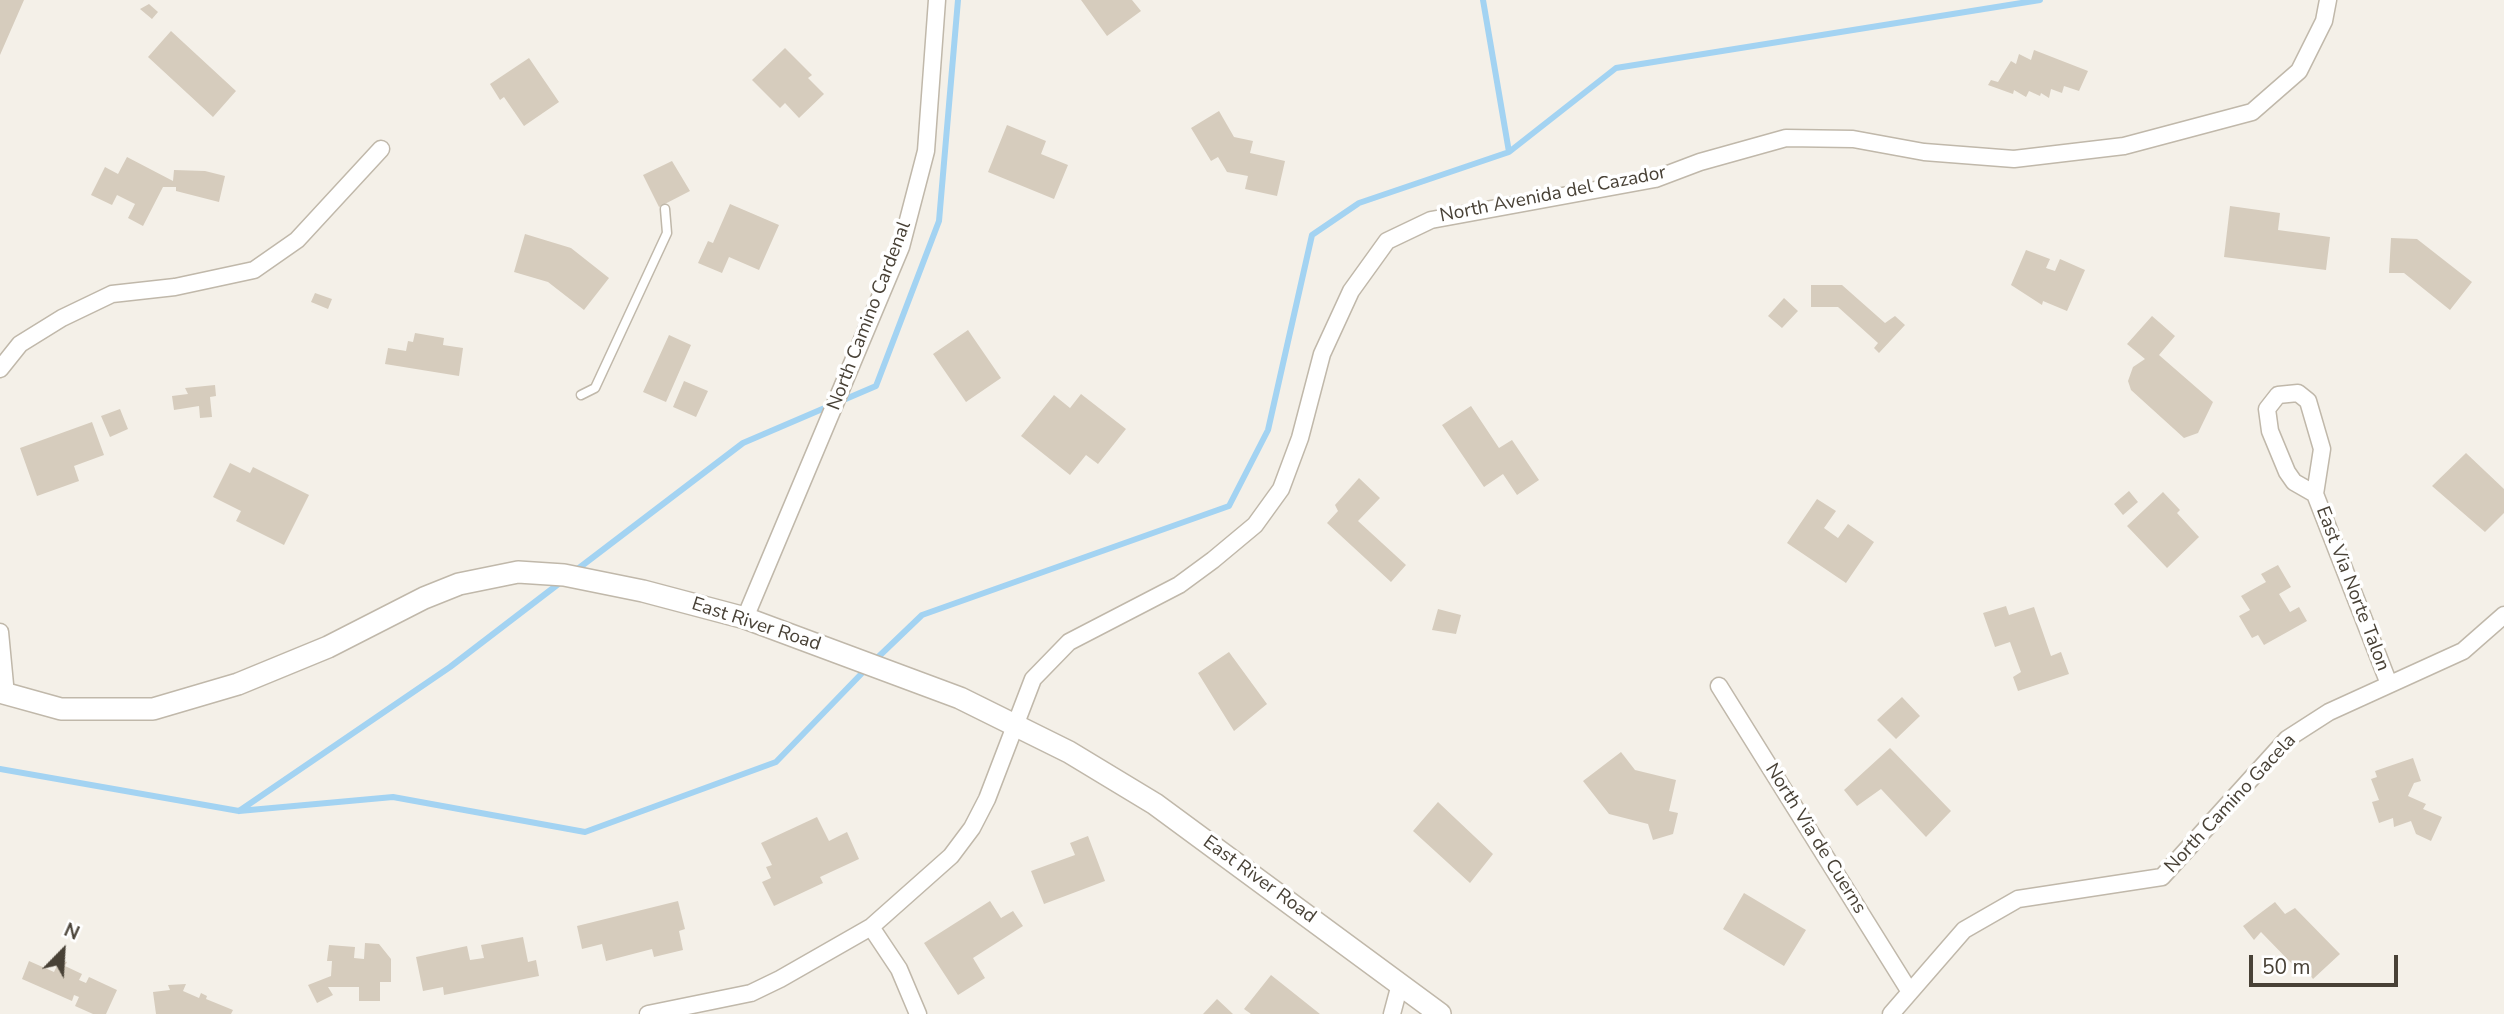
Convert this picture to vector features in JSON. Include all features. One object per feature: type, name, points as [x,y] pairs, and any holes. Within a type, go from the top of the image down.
[{"type":"street","name":"North Camino Cardenal","points":[[745,618],[901,247],[926,151],[937,0]]},
{"type":"street","name":"North Avenida del Cazador","points":[[648,1014],[751,993],[871,927],[941,866],[972,828],[1017,725],[1033,679],[1069,642],[1179,586],[1255,525],[1281,489],[1300,438],[1322,354],[1344,306],[1387,242],[1431,220],[1655,179],[1699,162],[1786,138],[1853,139],[1924,152],[2014,159],[2124,146],[2252,112],[2300,71],[2324,21],[2329,0]]},
{"type":"street","points":[[0,369],[20,344],[62,318],[111,294],[175,287],[254,270],[297,240],[381,149]]},
{"type":"street","name":"East Via Norte Talon","points":[[2315,494],[2294,482],[2270,431],[2267,409],[2278,395],[2298,393],[2308,401],[2322,449],[2315,494],[2389,684]]},
{"type":"street","name":"East River Road","points":[[3,694],[61,709],[153,709],[251,679],[328,647],[424,598],[459,584],[518,572],[564,575],[643,591],[745,618],[960,698],[1017,725],[1155,804],[1440,1014]]},
{"type":"street","name":"North Camino Gacela","points":[[1891,1014],[1964,930],[2018,900],[2162,877],[2287,739],[2329,712],[2463,651],[2504,615]]},
{"type":"street","points":[[0,632],[3,694]]},
{"type":"street","name":"North Via de Cuerns","points":[[1719,686],[1910,992]]},
{"type":"street","points":[[871,927],[899,969],[919,1014]]},
{"type":"street","points":[[1392,1014],[1400,984]]},
{"type":"lane","points":[[581,395],[595,388],[667,233],[665,209]]},
{"type":"building","points":[[0,0],[24,0],[0,55]]},
{"type":"building","points":[[1081,0],[1132,0],[1141,11],[1107,36]]},
{"type":"building","points":[[149,4],[158,12],[152,19],[140,9]]},
{"type":"building","points":[[171,31],[236,91],[213,117],[148,57]]},
{"type":"building","points":[[785,48],[812,75],[808,78],[824,94],[799,118],[785,103],[780,108],[752,80]]},
{"type":"building","points":[[2034,50],[2088,71],[2079,91],[2064,86],[2062,93],[2051,89],[2049,98],[2029,91],[2026,97],[2014,90],[2013,94],[1988,85],[1991,80],[1998,82],[2011,61],[2016,64],[2019,54],[2031,60]]},
{"type":"building","points":[[529,58],[559,102],[524,126],[504,97],[500,100],[490,84]]},
{"type":"building","points":[[1219,111],[1234,137],[1253,141],[1250,153],[1285,161],[1277,196],[1245,189],[1248,176],[1227,172],[1218,157],[1211,161],[1191,128]]},
{"type":"building","points":[[1007,125],[1046,141],[1041,154],[1068,165],[1054,199],[988,172]]},
{"type":"building","points":[[127,157],[173,181],[174,170],[205,171],[225,176],[219,202],[176,191],[176,187],[163,187],[143,226],[128,218],[135,204],[117,195],[112,205],[91,195],[105,167],[118,174]]},
{"type":"building","points":[[672,161],[690,191],[659,207],[643,175]]},
{"type":"building","points":[[730,204],[779,225],[759,270],[729,257],[722,273],[698,263],[708,241],[713,243]]},
{"type":"building","points":[[2230,206],[2280,213],[2278,230],[2330,237],[2326,270],[2224,257]]},
{"type":"building","points":[[525,234],[571,248],[609,278],[584,310],[548,282],[514,272]]},
{"type":"building","points":[[2391,238],[2417,239],[2472,282],[2450,310],[2404,273],[2389,273]]},
{"type":"building","points":[[2026,250],[2050,259],[2046,268],[2055,271],[2060,259],[2085,270],[2067,311],[2043,301],[2042,305],[2011,285]]},
{"type":"building","points":[[1811,285],[1842,285],[1885,323],[1895,316],[1905,325],[1879,353],[1874,348],[1878,343],[1838,307],[1811,307]]},
{"type":"building","points":[[315,293],[332,299],[328,309],[311,302]]},
{"type":"building","points":[[1784,298],[1798,311],[1782,328],[1768,316]]},
{"type":"building","points":[[2152,316],[2175,336],[2159,355],[2213,402],[2198,433],[2184,438],[2131,390],[2128,381],[2133,367],[2145,359],[2127,344]]},
{"type":"building","points":[[968,330],[1001,378],[966,402],[933,354]]},
{"type":"building","points":[[415,333],[444,338],[443,345],[463,348],[459,376],[385,364],[388,348],[406,351],[408,341],[413,342]]},
{"type":"building","points":[[669,335],[691,345],[666,402],[643,392]]},
{"type":"building","points":[[684,381],[708,391],[696,417],[673,407]]},
{"type":"building","points":[[215,385],[216,396],[210,397],[212,417],[200,418],[199,406],[174,410],[172,396],[188,394],[185,388]]},
{"type":"building","points":[[1081,394],[1126,429],[1098,464],[1086,455],[1070,475],[1021,436],[1054,395],[1070,408]]},
{"type":"building","points":[[1471,406],[1499,448],[1512,440],[1539,480],[1517,495],[1503,474],[1484,487],[1442,425]]},
{"type":"building","points":[[120,409],[128,429],[110,437],[101,416]]},
{"type":"building","points":[[92,422],[104,455],[74,466],[79,481],[37,496],[20,448]]},
{"type":"building","points":[[2466,453],[2504,489],[2504,513],[2485,532],[2432,486]]},
{"type":"building","points":[[230,463],[250,473],[253,467],[309,495],[284,545],[236,521],[241,511],[213,497]]},
{"type":"building","points":[[1359,478],[1380,498],[1358,521],[1406,565],[1391,582],[1327,523],[1338,511],[1335,505]]},
{"type":"building","points":[[2129,491],[2138,502],[2123,515],[2114,504]]},
{"type":"building","points":[[2163,492],[2180,510],[2177,513],[2199,537],[2167,568],[2127,526]]},
{"type":"building","points":[[1817,499],[1836,511],[1824,528],[1838,538],[1848,524],[1874,542],[1846,583],[1787,543]]},
{"type":"building","points":[[2278,565],[2291,587],[2279,594],[2290,612],[2299,607],[2307,621],[2264,645],[2258,635],[2252,638],[2239,616],[2250,610],[2241,596],[2266,582],[2261,574]]},
{"type":"building","points":[[2006,606],[2009,615],[2034,607],[2051,656],[2061,652],[2069,674],[2018,691],[2013,677],[2021,672],[2010,642],[1995,647],[1983,613]]},
{"type":"building","points":[[1438,609],[1461,615],[1456,634],[1432,630]]},
{"type":"building","points":[[1229,652],[1267,704],[1234,731],[1198,673]]},
{"type":"building","points":[[1902,697],[1920,716],[1896,739],[1877,720]]},
{"type":"building","points":[[1890,748],[1951,811],[1926,837],[1881,789],[1857,806],[1844,790]]},
{"type":"building","points":[[1621,752],[1635,770],[1676,780],[1669,811],[1678,813],[1673,834],[1653,840],[1648,824],[1609,814],[1583,781]]},
{"type":"building","points":[[2413,758],[2421,781],[2414,783],[2408,796],[2426,804],[2423,809],[2442,817],[2431,841],[2416,834],[2411,821],[2394,827],[2393,818],[2379,823],[2372,802],[2379,800],[2371,779],[2377,777],[2375,771]]},
{"type":"building","points":[[1438,802],[1493,854],[1470,883],[1413,831]]},
{"type":"building","points":[[817,817],[829,841],[847,832],[859,859],[820,877],[823,883],[774,906],[762,882],[771,878],[766,867],[772,865],[761,843]]},
{"type":"building","points":[[1088,836],[1105,881],[1044,904],[1031,871],[1075,855],[1070,843]]},
{"type":"building","points":[[1744,893],[1806,930],[1784,966],[1723,929]]},
{"type":"building","points":[[678,901],[685,929],[679,931],[683,950],[654,957],[652,949],[606,961],[602,944],[582,949],[577,926]]},
{"type":"building","points":[[990,901],[1001,918],[1013,911],[1023,926],[973,958],[985,978],[958,995],[924,943]]},
{"type":"building","points":[[2275,902],[2285,914],[2295,908],[2340,954],[2313,979],[2300,962],[2296,968],[2261,932],[2254,940],[2243,926]]},
{"type":"building","points":[[523,937],[528,962],[536,960],[539,976],[444,995],[443,987],[423,991],[416,957],[467,946],[470,960],[484,958],[481,945]]},
{"type":"building","points":[[365,943],[379,944],[391,959],[391,982],[380,982],[380,1001],[359,1001],[359,987],[328,987],[333,995],[317,1003],[308,985],[331,976],[332,961],[327,961],[329,945],[355,947],[354,958],[364,959]]},
{"type":"building","points":[[60,959],[67,962],[65,966],[82,974],[79,980],[86,983],[89,977],[117,990],[106,1014],[93,1014],[75,1006],[79,997],[74,995],[72,1001],[22,979],[29,961],[54,972]]},
{"type":"building","points":[[1271,975],[1320,1014],[1251,1014],[1244,1009]]},
{"type":"building","points":[[186,984],[183,991],[199,998],[201,993],[207,996],[206,999],[233,1010],[231,1014],[156,1014],[153,992],[170,990],[168,985]]},
{"type":"building","points":[[1217,999],[1233,1014],[1203,1014]]},
{"type":"waterway","points":[[575,571],[743,443],[876,386],[939,221],[958,0]]},
{"type":"waterway","points":[[874,661],[922,615],[1229,506],[1268,430],[1312,235],[1359,203],[1509,152],[1483,0]]},
{"type":"waterway","points":[[1509,152],[1616,68],[2040,0]]},
{"type":"waterway","points":[[239,811],[450,667],[561,582]]},
{"type":"waterway","points":[[0,769],[239,811],[393,797],[585,832],[776,762],[866,669]]}]
